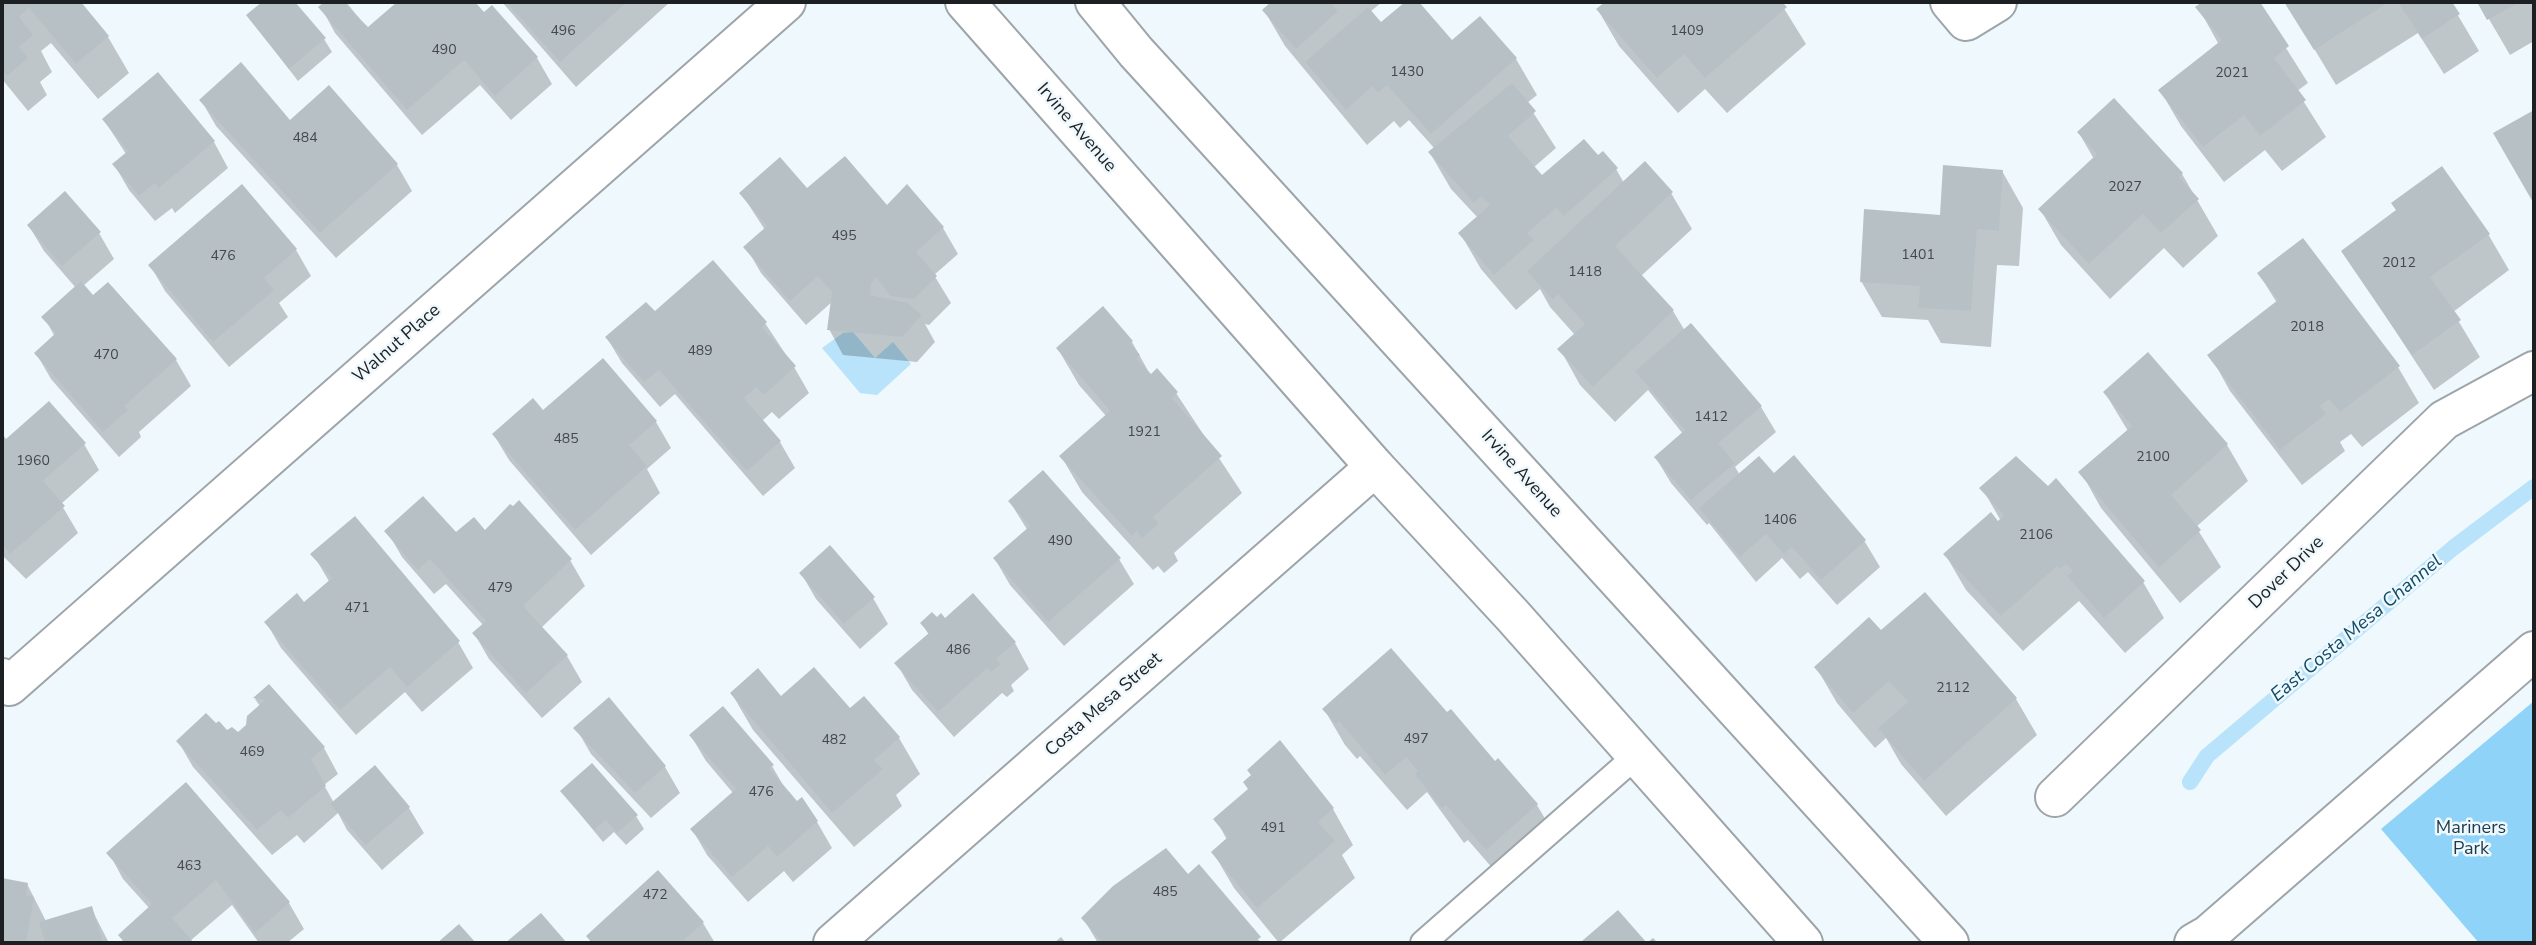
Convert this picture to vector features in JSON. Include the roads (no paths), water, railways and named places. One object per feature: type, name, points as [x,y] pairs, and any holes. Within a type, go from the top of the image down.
[{"type":"street","name":"Walnut Place","points":[[5,682],[786,2]]},
{"type":"street","name":"Irvine Avenue","points":[[965,2],[1375,467],[1803,943]]},
{"type":"street","name":"Irvine Avenue","points":[[1095,2],[1136,52],[1949,943]]},
{"type":"street","name":"Dover Drive","points":[[2055,797],[2444,420],[2534,370]]},
{"type":"street","name":"Costa Mesa Street","points":[[833,943],[1375,467]]},
{"type":"street","points":[[2194,943],[2208,935],[2534,651]]},
{"type":"lane","points":[[1423,943],[1636,756]]},
{"type":"waterway","name":"East Costa Mesa Channel","points":[[2190,782],[2207,756],[2453,548],[2534,487]]},
{"type":"park label","name":"Mariners Park","points":[[2471,839]]}]
